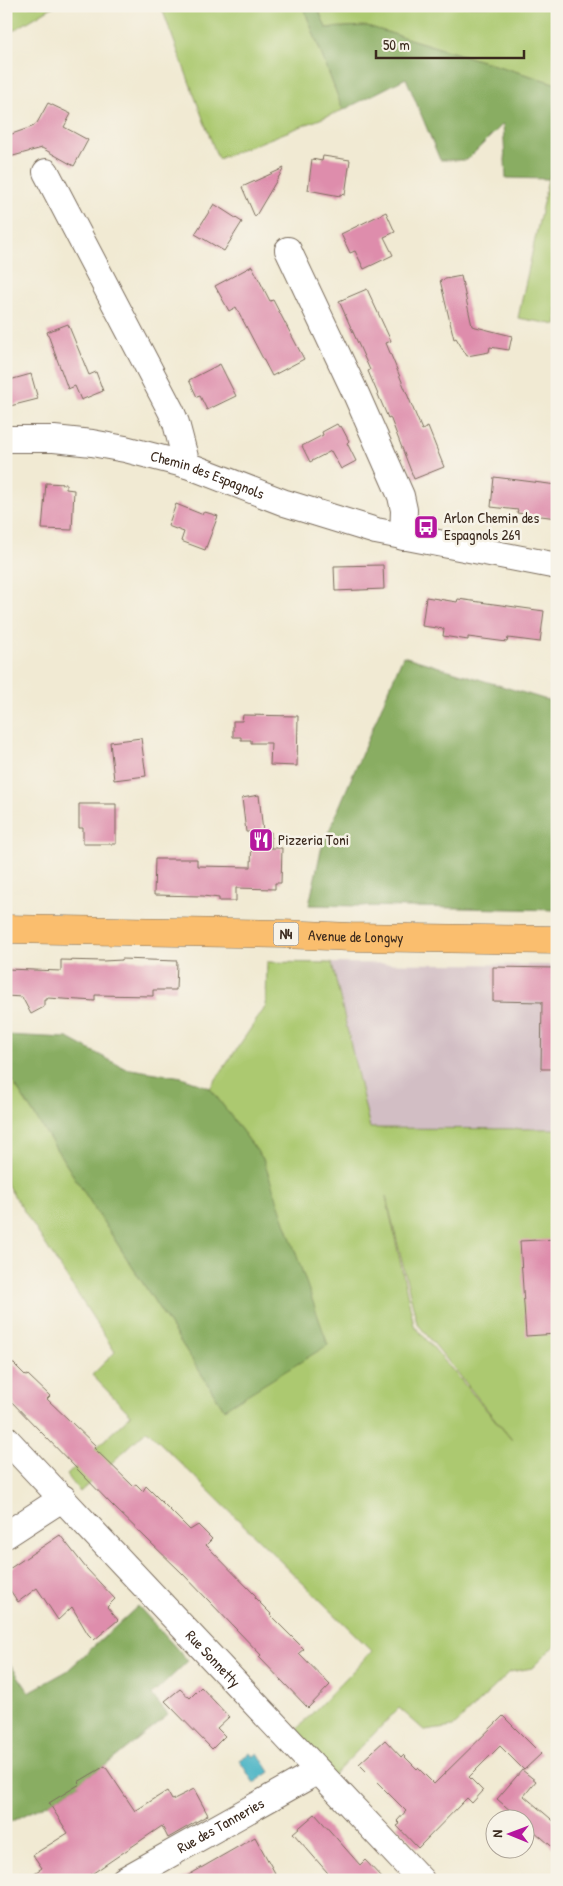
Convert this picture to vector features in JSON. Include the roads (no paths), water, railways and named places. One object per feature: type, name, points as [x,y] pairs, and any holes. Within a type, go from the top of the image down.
[{"type":"main road","name":"Avenue de Longwy","points":[[6,928],[557,940]]},
{"type":"street","points":[[46,172],[171,411],[187,465]]},
{"type":"street","points":[[288,250],[401,496],[404,510],[403,537]]},
{"type":"street","name":"Chemin des Espagnols","points":[[6,439],[27,438],[92,442],[126,449],[187,465],[304,509],[376,531],[452,544],[557,566]]},
{"type":"street","name":"Rue Sonnetty","points":[[6,1439],[421,1880]]},
{"type":"street","points":[[6,1535],[63,1498]]},
{"type":"street","name":"Rue des Tanneries","points":[[124,1880],[318,1771]]},
{"type":"water","points":[[250,1753],[253,1757],[258,1753],[270,1772],[254,1783],[239,1760]]},
{"type":"place","name":"Arlon Chemin des Espagnols 269","points":[[426,527]]},
{"type":"place","name":"Pizzeria Toni","points":[[261,840]]}]
